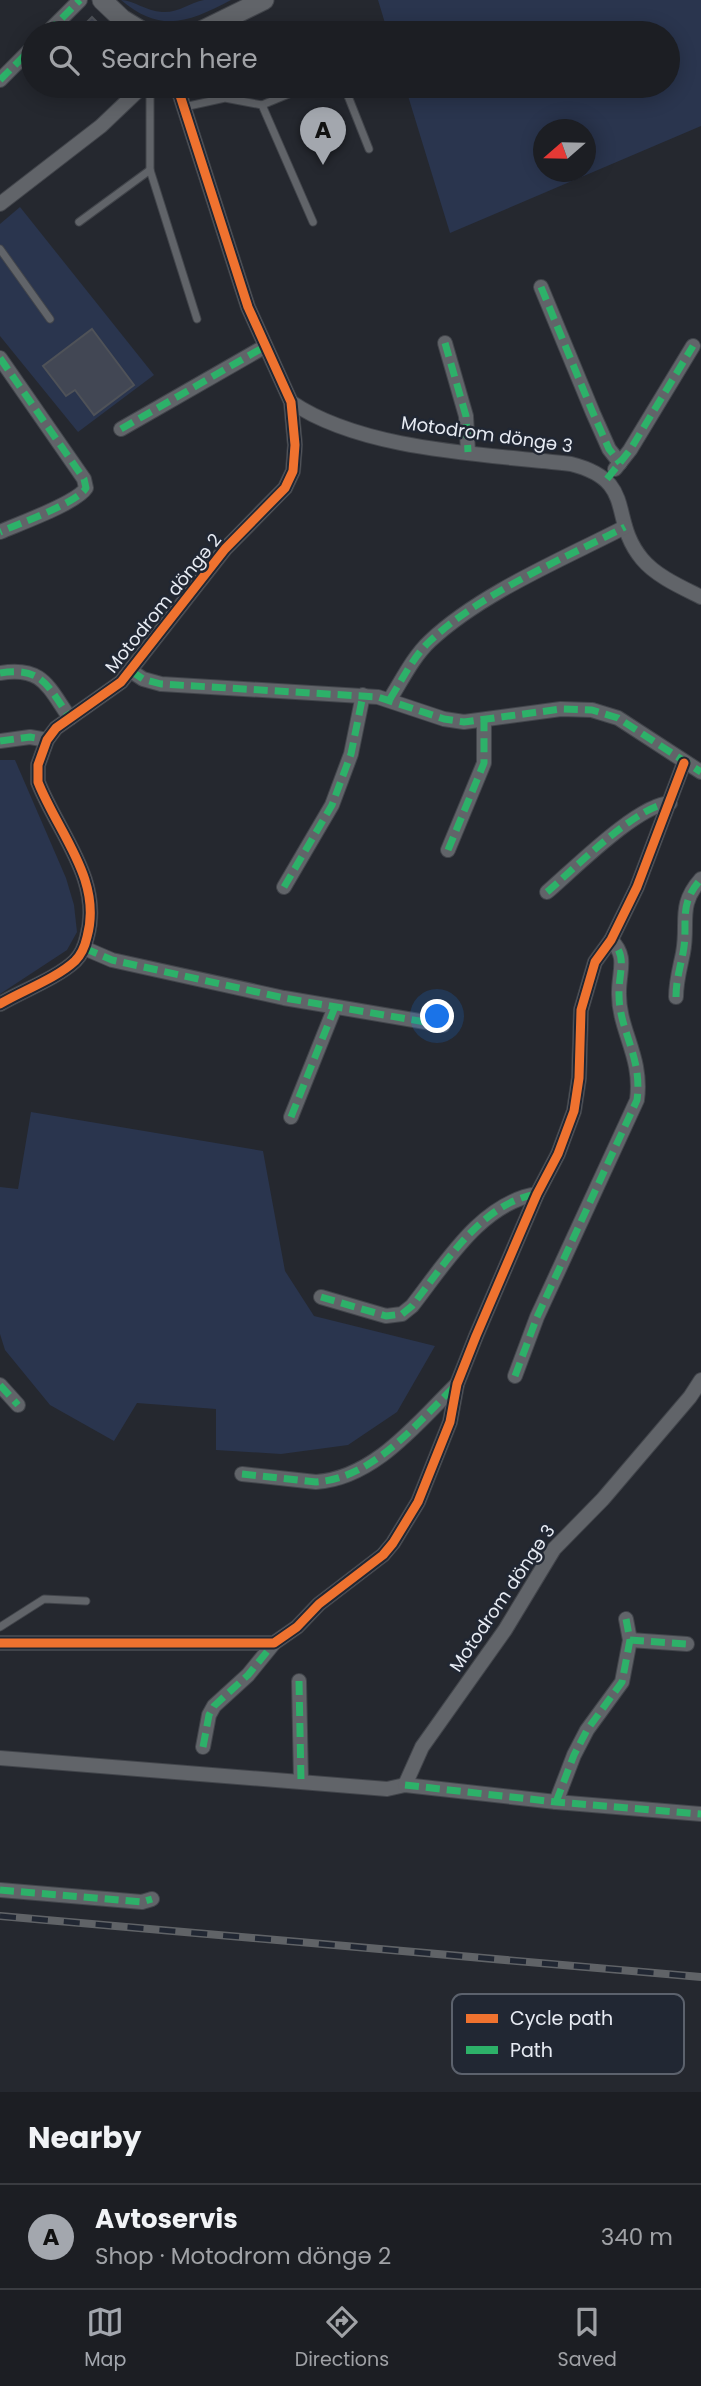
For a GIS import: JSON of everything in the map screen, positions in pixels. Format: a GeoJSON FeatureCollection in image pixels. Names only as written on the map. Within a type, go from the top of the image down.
{"type":"FeatureCollection","features":[{"type":"Feature","properties":{"kind":"main road"},"geometry":{"type":"LineString","coordinates":[[102,0],[125,21]]}},
{"type":"Feature","properties":{"kind":"main road"},"geometry":{"type":"LineString","coordinates":[[221,21],[264,0]]}},
{"type":"Feature","properties":{"kind":"street"},"geometry":{"type":"LineString","coordinates":[[59,21],[80,0]]}},
{"type":"Feature","properties":{"kind":"street"},"geometry":{"type":"LineString","coordinates":[[0,80],[21,59]]}},
{"type":"Feature","properties":{"kind":"street"},"geometry":{"type":"LineString","coordinates":[[0,204],[101,126],[130,98]]}},
{"type":"Feature","properties":{"kind":"street","name":"Motodrom döngə 2"},"geometry":{"type":"LineString","coordinates":[[47,740],[56,728],[108,694],[131,671],[217,559],[289,482],[295,459],[291,402],[264,348],[230,255],[181,98]]}},
{"type":"Feature","properties":{"kind":"street"},"geometry":{"type":"LineString","coordinates":[[541,287],[609,449],[620,463]]}},
{"type":"Feature","properties":{"kind":"street"},"geometry":{"type":"LineString","coordinates":[[444,343],[466,416],[468,452]]}},
{"type":"Feature","properties":{"kind":"street"},"geometry":{"type":"LineString","coordinates":[[692,346],[630,450],[607,479],[617,496],[625,527],[643,560],[668,579],[701,597]]}},
{"type":"Feature","properties":{"kind":"street"},"geometry":{"type":"LineString","coordinates":[[121,429],[264,348]]}},
{"type":"Feature","properties":{"kind":"street"},"geometry":{"type":"LineString","coordinates":[[0,358],[84,479],[86,488],[82,494],[70,501],[0,533]]}},
{"type":"Feature","properties":{"kind":"street","name":"Motodrom döngə 3"},"geometry":{"type":"LineString","coordinates":[[291,402],[319,419],[405,444],[572,464],[589,468],[607,479]]}},
{"type":"Feature","properties":{"kind":"street"},"geometry":{"type":"LineString","coordinates":[[390,699],[428,642],[469,611],[625,527]]}},
{"type":"Feature","properties":{"kind":"street"},"geometry":{"type":"LineString","coordinates":[[0,673],[14,671],[34,674],[44,682],[70,718]]}},
{"type":"Feature","properties":{"kind":"street"},"geometry":{"type":"LineString","coordinates":[[131,671],[143,679],[161,684],[363,695],[390,699],[444,719],[464,722],[561,709],[605,713],[631,726],[701,772]]}},
{"type":"Feature","properties":{"kind":"street"},"geometry":{"type":"LineString","coordinates":[[284,887],[332,805],[351,754],[363,695]]}},
{"type":"Feature","properties":{"kind":"street"},"geometry":{"type":"LineString","coordinates":[[447,850],[484,763],[484,720]]}},
{"type":"Feature","properties":{"kind":"street"},"geometry":{"type":"LineString","coordinates":[[0,741],[30,737],[47,740],[38,765],[38,782],[87,881],[92,905],[85,948],[76,960],[0,1004]]}},
{"type":"Feature","properties":{"kind":"street"},"geometry":{"type":"LineString","coordinates":[[203,1746],[209,1715],[214,1706],[248,1675],[274,1643],[383,1555],[418,1502],[450,1422],[457,1384],[537,1194],[558,1154],[574,1111],[579,1078],[581,1010],[595,962],[611,940],[637,887],[684,763]]}},
{"type":"Feature","properties":{"kind":"street"},"geometry":{"type":"LineString","coordinates":[[547,892],[637,815],[659,803],[670,803]]}},
{"type":"Feature","properties":{"kind":"street"},"geometry":{"type":"LineString","coordinates":[[676,997],[685,940],[684,910],[688,896],[701,879]]}},
{"type":"Feature","properties":{"kind":"street"},"geometry":{"type":"LineString","coordinates":[[515,1376],[537,1317],[637,1100],[639,1084],[636,1060],[620,1007],[622,957],[619,948],[611,940]]}},
{"type":"Feature","properties":{"kind":"street"},"geometry":{"type":"LineString","coordinates":[[85,948],[113,960],[335,1007],[443,1025]]}},
{"type":"Feature","properties":{"kind":"street"},"geometry":{"type":"LineString","coordinates":[[291,1118],[335,1007]]}},
{"type":"Feature","properties":{"kind":"street"},"geometry":{"type":"LineString","coordinates":[[321,1297],[386,1316],[401,1314],[412,1306],[474,1229],[507,1203],[523,1196],[537,1194]]}},
{"type":"Feature","properties":{"kind":"street","name":"Motodrom döngə 3"},"geometry":{"type":"LineString","coordinates":[[405,1785],[422,1747],[505,1630],[554,1549],[603,1499],[701,1380]]}},
{"type":"Feature","properties":{"kind":"street"},"geometry":{"type":"LineString","coordinates":[[242,1474],[316,1482],[328,1481],[364,1468],[390,1449],[457,1384]]}},
{"type":"Feature","properties":{"kind":"street"},"geometry":{"type":"LineString","coordinates":[[0,1385],[18,1405]]}},
{"type":"Feature","properties":{"kind":"street"},"geometry":{"type":"LineString","coordinates":[[556,1802],[587,1730],[622,1682],[630,1640],[626,1619]]}},
{"type":"Feature","properties":{"kind":"street"},"geometry":{"type":"LineString","coordinates":[[630,1640],[687,1644]]}},
{"type":"Feature","properties":{"kind":"street"},"geometry":{"type":"LineString","coordinates":[[0,1643],[274,1643]]}},
{"type":"Feature","properties":{"kind":"street"},"geometry":{"type":"LineString","coordinates":[[299,1681],[301,1781]]}},
{"type":"Feature","properties":{"kind":"street"},"geometry":{"type":"LineString","coordinates":[[0,1758],[387,1789],[405,1785],[556,1802],[701,1814]]}},
{"type":"Feature","properties":{"kind":"street"},"geometry":{"type":"LineString","coordinates":[[0,1890],[142,1902],[152,1899]]}},
{"type":"Feature","properties":{"kind":"lane"},"geometry":{"type":"LineString","coordinates":[[150,98],[150,170],[197,318]]}},
{"type":"Feature","properties":{"kind":"lane"},"geometry":{"type":"LineString","coordinates":[[184,107],[225,98],[262,105],[279,98]]}},
{"type":"Feature","properties":{"kind":"lane"},"geometry":{"type":"LineString","coordinates":[[349,98],[369,149]]}},
{"type":"Feature","properties":{"kind":"lane"},"geometry":{"type":"LineString","coordinates":[[262,105],[313,222]]}},
{"type":"Feature","properties":{"kind":"lane"},"geometry":{"type":"LineString","coordinates":[[79,222],[150,170]]}},
{"type":"Feature","properties":{"kind":"lane"},"geometry":{"type":"LineString","coordinates":[[0,249],[50,318]]}},
{"type":"Feature","properties":{"kind":"lane"},"geometry":{"type":"LineString","coordinates":[[0,1627],[44,1599],[86,1601]]}},
{"type":"Feature","properties":{"kind":"shaded area"},"geometry":{"type":"Polygon","coordinates":[[[121,0],[162,12],[174,11],[204,0],[231,0],[188,19],[162,21],[135,11],[121,0]]]}},
{"type":"Feature","properties":{"kind":"shaded area"},"geometry":{"type":"Polygon","coordinates":[[[378,0],[701,0],[701,126],[596,171],[596,119],[533,119],[533,182],[570,182],[450,233],[409,98],[680,98],[680,21],[384,21],[378,0]]]}},
{"type":"Feature","properties":{"kind":"shaded area"},"geometry":{"type":"Polygon","coordinates":[[[20,207],[154,375],[78,432],[0,336],[0,224],[20,207]]]}},
{"type":"Feature","properties":{"kind":"shaded area"},"geometry":{"type":"Polygon","coordinates":[[[0,760],[15,760],[66,878],[74,905],[77,932],[67,950],[0,994],[0,760]]]}},
{"type":"Feature","properties":{"kind":"shaded area"},"geometry":{"type":"Polygon","coordinates":[[[31,1112],[263,1151],[285,1271],[314,1316],[435,1346],[397,1412],[348,1445],[281,1454],[216,1450],[216,1409],[137,1403],[114,1441],[50,1405],[5,1350],[0,1334],[0,1187],[18,1189],[31,1112]]]}},
{"type":"Feature","properties":{"kind":"building"},"geometry":{"type":"Polygon","coordinates":[[[92,329],[134,385],[94,415],[75,390],[66,396],[43,366],[92,329]]]}},
{"type":"Feature","properties":{"kind":"railway"},"geometry":{"type":"LineString","coordinates":[[0,1916],[701,1977]]}},
{"type":"Feature","properties":{"kind":"marked path"},"geometry":{"type":"LineString","coordinates":[[59,21],[80,0]]}},
{"type":"Feature","properties":{"kind":"marked path"},"geometry":{"type":"LineString","coordinates":[[0,80],[21,59]]}},
{"type":"Feature","properties":{"kind":"marked path"},"geometry":{"type":"LineString","coordinates":[[541,287],[609,449],[620,463]]}},
{"type":"Feature","properties":{"kind":"marked path"},"geometry":{"type":"LineString","coordinates":[[445,343],[466,416],[468,452]]}},
{"type":"Feature","properties":{"kind":"marked path"},"geometry":{"type":"LineString","coordinates":[[607,479],[630,450],[693,346]]}},
{"type":"Feature","properties":{"kind":"marked path"},"geometry":{"type":"LineString","coordinates":[[121,429],[264,347]]}},
{"type":"Feature","properties":{"kind":"marked path"},"geometry":{"type":"LineString","coordinates":[[0,358],[84,479],[86,488],[60,506],[0,532]]}},
{"type":"Feature","properties":{"kind":"marked path"},"geometry":{"type":"LineString","coordinates":[[390,699],[418,654],[473,607],[523,578],[625,527]]}},
{"type":"Feature","properties":{"kind":"marked path"},"geometry":{"type":"LineString","coordinates":[[131,671],[143,679],[161,684],[378,697],[444,719],[464,722],[561,709],[592,710],[618,718],[701,772]]}},
{"type":"Feature","properties":{"kind":"marked path"},"geometry":{"type":"LineString","coordinates":[[0,673],[26,673],[43,681],[70,718]]}},
{"type":"Feature","properties":{"kind":"marked path"},"geometry":{"type":"LineString","coordinates":[[284,887],[332,805],[351,754],[363,695]]}},
{"type":"Feature","properties":{"kind":"marked path"},"geometry":{"type":"LineString","coordinates":[[448,850],[484,763],[484,720]]}},
{"type":"Feature","properties":{"kind":"marked path"},"geometry":{"type":"LineString","coordinates":[[0,741],[30,737],[47,740]]}},
{"type":"Feature","properties":{"kind":"marked path"},"geometry":{"type":"LineString","coordinates":[[547,892],[624,826],[656,806],[670,803]]}},
{"type":"Feature","properties":{"kind":"marked path"},"geometry":{"type":"LineString","coordinates":[[676,997],[685,942],[686,906],[701,879]]}},
{"type":"Feature","properties":{"kind":"marked path"},"geometry":{"type":"LineString","coordinates":[[515,1376],[537,1317],[637,1100],[637,1070],[620,1006],[621,958],[611,940]]}},
{"type":"Feature","properties":{"kind":"marked path"},"geometry":{"type":"LineString","coordinates":[[84,948],[112,960],[284,998],[443,1025]]}},
{"type":"Feature","properties":{"kind":"marked path"},"geometry":{"type":"LineString","coordinates":[[291,1117],[335,1007]]}},
{"type":"Feature","properties":{"kind":"marked path"},"geometry":{"type":"LineString","coordinates":[[321,1297],[386,1316],[402,1314],[412,1306],[451,1254],[482,1222],[498,1209],[537,1194]]}},
{"type":"Feature","properties":{"kind":"marked path"},"geometry":{"type":"LineString","coordinates":[[0,1385],[18,1405]]}},
{"type":"Feature","properties":{"kind":"marked path"},"geometry":{"type":"LineString","coordinates":[[242,1474],[316,1482],[357,1471],[393,1447],[455,1386]]}},
{"type":"Feature","properties":{"kind":"marked path"},"geometry":{"type":"LineString","coordinates":[[556,1802],[587,1730],[622,1682],[630,1640],[626,1619]]}},
{"type":"Feature","properties":{"kind":"marked path"},"geometry":{"type":"LineString","coordinates":[[630,1640],[687,1644]]}},
{"type":"Feature","properties":{"kind":"marked path"},"geometry":{"type":"LineString","coordinates":[[203,1747],[209,1715],[214,1706],[248,1675],[274,1643]]}},
{"type":"Feature","properties":{"kind":"marked path"},"geometry":{"type":"LineString","coordinates":[[299,1681],[301,1781]]}},
{"type":"Feature","properties":{"kind":"marked path"},"geometry":{"type":"LineString","coordinates":[[405,1785],[556,1802],[701,1814]]}},
{"type":"Feature","properties":{"kind":"marked path"},"geometry":{"type":"LineString","coordinates":[[0,1890],[142,1902],[152,1899]]}},
{"type":"Feature","properties":{"kind":"cycle path"},"geometry":{"type":"LineString","coordinates":[[0,1004],[68,967],[80,956],[87,937],[90,916],[84,876],[38,782],[38,765],[47,740],[56,728],[121,682],[225,549],[285,488],[293,471],[295,445],[291,402],[248,307],[181,98]]}},
{"type":"Feature","properties":{"kind":"cycle path"},"geometry":{"type":"LineString","coordinates":[[0,1643],[274,1643],[383,1555],[393,1543],[418,1502],[450,1422],[457,1384],[476,1336],[537,1194],[558,1154],[574,1111],[579,1078],[581,1010],[595,962],[611,940],[637,887],[684,763]]}},
{"type":"Feature","properties":{"kind":"place","name":"Avtoservis"},"geometry":{"type":"Point","coordinates":[323,165]}}]}
